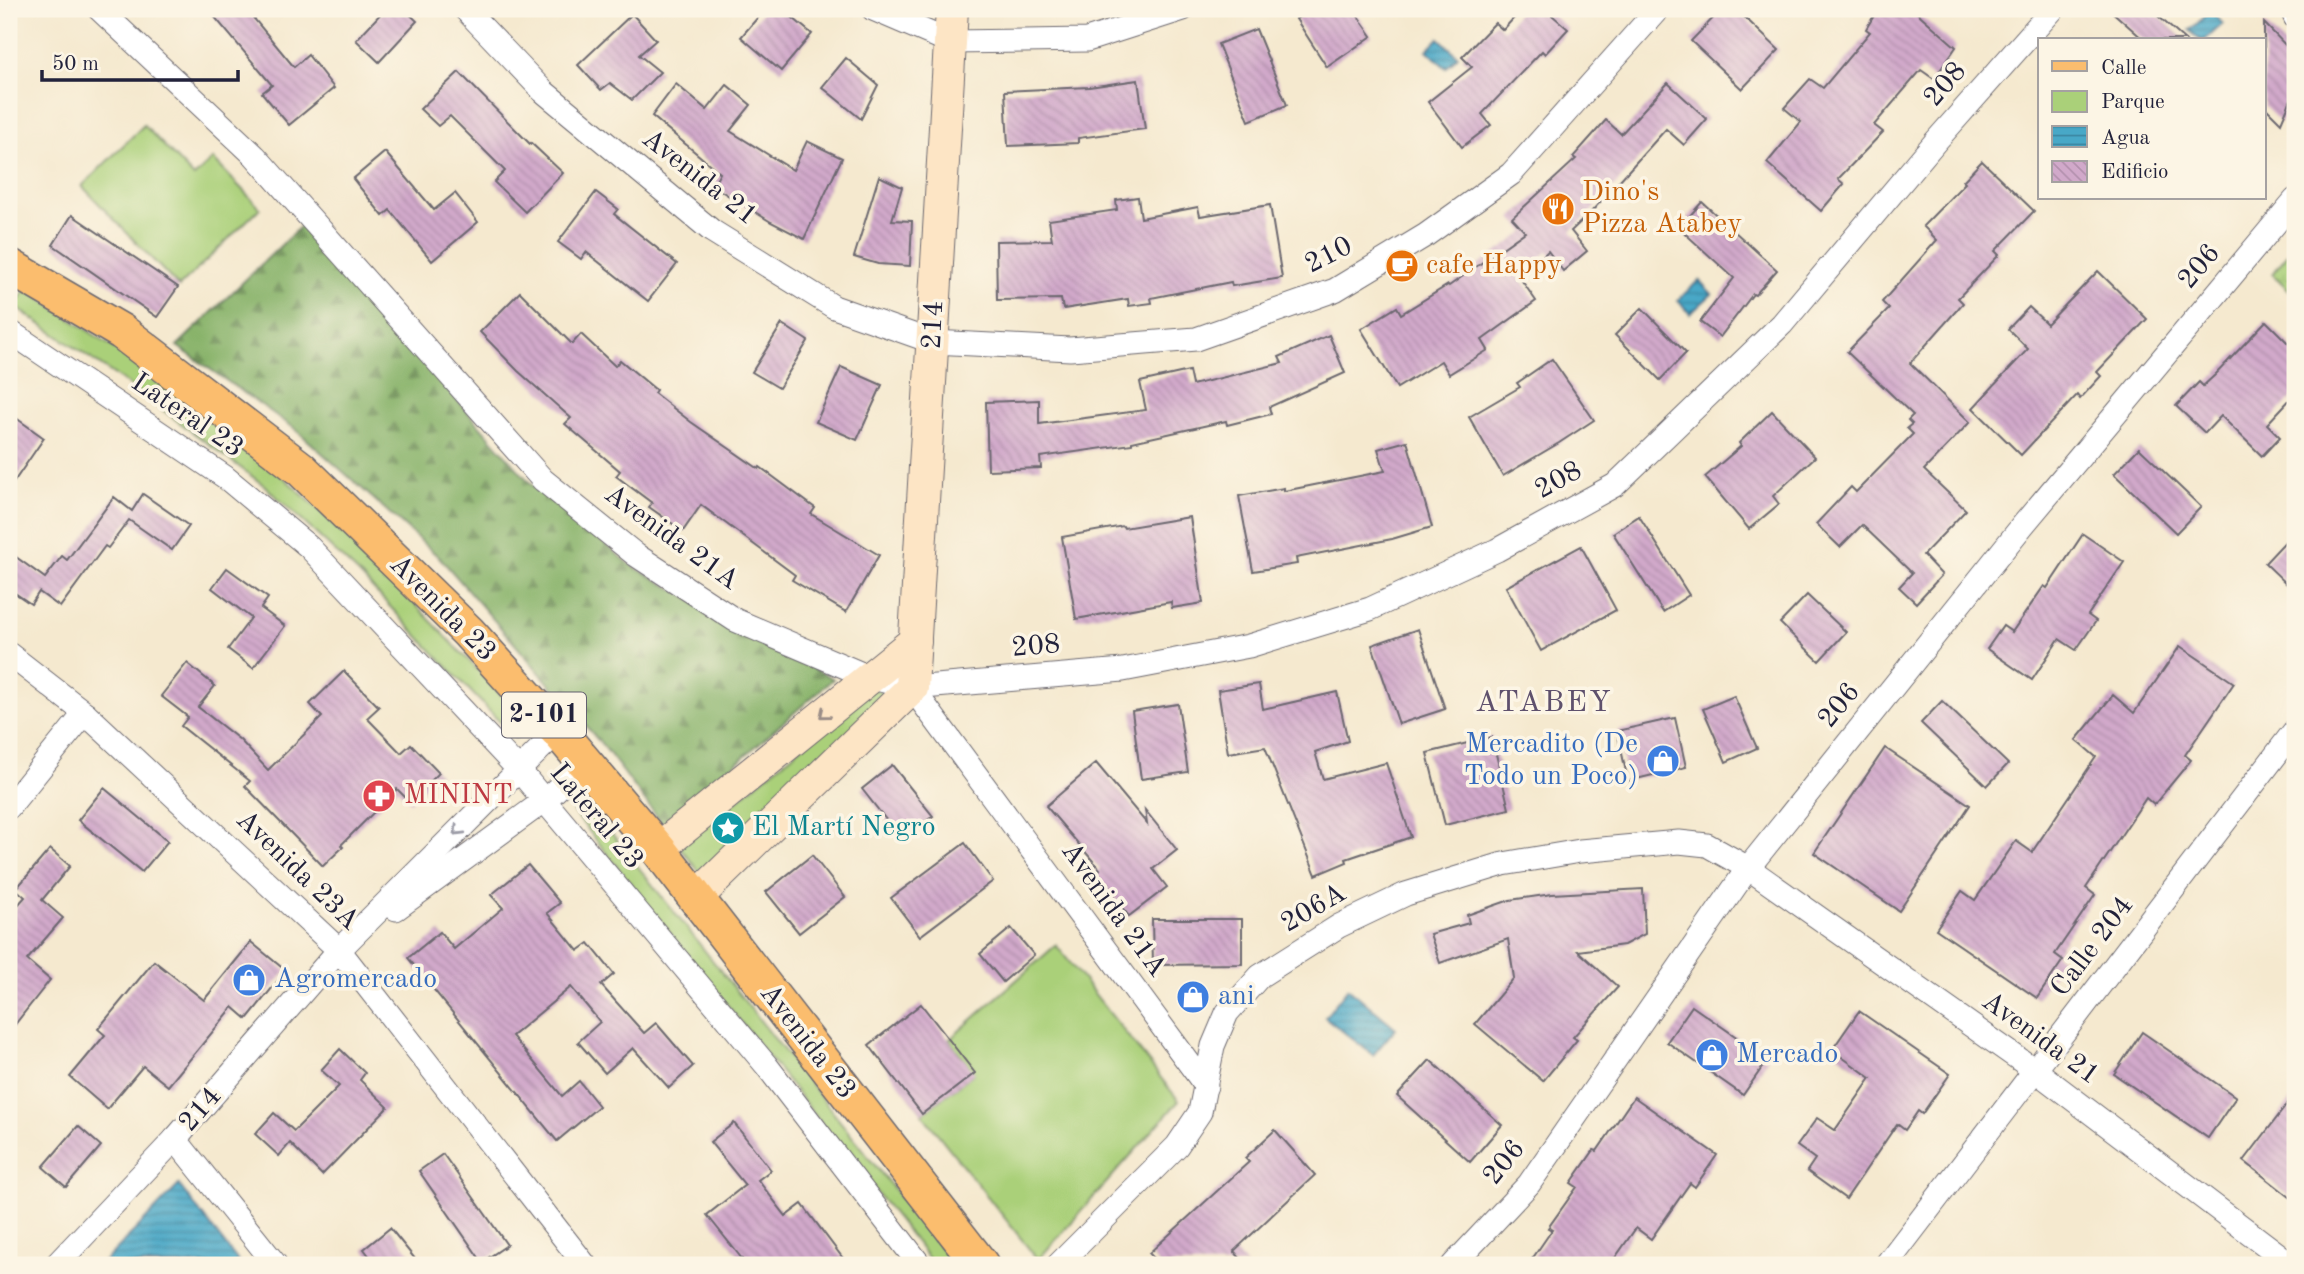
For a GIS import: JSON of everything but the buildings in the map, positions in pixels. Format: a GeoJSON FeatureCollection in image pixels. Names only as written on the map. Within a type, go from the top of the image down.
{"type":"FeatureCollection","features":[{"type":"Feature","properties":{"kind":"main road","name":"Avenida 23"},"geometry":{"type":"LineString","coordinates":[[9,266],[122,332],[301,469],[468,632],[558,731],[658,849],[981,1265]]}},
{"type":"Feature","properties":{"kind":"street","name":"Avenida 21A"},"geometry":{"type":"LineString","coordinates":[[99,9],[255,156],[543,480],[636,555],[735,620],[869,677],[912,688],[1206,1086]]}},
{"type":"Feature","properties":{"kind":"street","name":"Avenida 21"},"geometry":{"type":"LineString","coordinates":[[465,9],[543,91],[712,231],[834,307],[933,342]]}},
{"type":"Feature","properties":{"kind":"street"},"geometry":{"type":"LineString","coordinates":[[873,9],[950,42],[1087,40],[1183,9]]}},
{"type":"Feature","properties":{"kind":"street","name":"214"},"geometry":{"type":"LineString","coordinates":[[912,688],[953,9]]}},
{"type":"Feature","properties":{"kind":"street","name":"210"},"geometry":{"type":"LineString","coordinates":[[933,342],[1070,349],[1196,339],[1335,290],[1426,234],[1511,174],[1658,9]]}},
{"type":"Feature","properties":{"kind":"street","name":"208"},"geometry":{"type":"LineString","coordinates":[[912,688],[1124,670],[1249,646],[1370,609],[1497,550],[1615,485],[1782,324],[1936,141],[2053,9]]}},
{"type":"Feature","properties":{"kind":"street"},"geometry":{"type":"LineString","coordinates":[[2292,9],[2295,17]]}},
{"type":"Feature","properties":{"kind":"street","name":"206"},"geometry":{"type":"LineString","coordinates":[[1453,1265],[1529,1184],[1748,868],[2024,525],[2295,200]]}},
{"type":"Feature","properties":{"kind":"street","name":"Lateral 23"},"geometry":{"type":"LineString","coordinates":[[9,331],[225,477],[309,547],[518,769],[766,1065],[920,1265]]}},
{"type":"Feature","properties":{"kind":"street"},"geometry":{"type":"LineString","coordinates":[[658,849],[915,640]]}},
{"type":"Feature","properties":{"kind":"street","name":"Avenida 23A"},"geometry":{"type":"LineString","coordinates":[[9,654],[85,713],[340,950],[585,1265]]}},
{"type":"Feature","properties":{"kind":"street"},"geometry":{"type":"LineString","coordinates":[[695,899],[912,688]]}},
{"type":"Feature","properties":{"kind":"street"},"geometry":{"type":"LineString","coordinates":[[9,807],[85,713]]}},
{"type":"Feature","properties":{"kind":"street","name":"Calle 204"},"geometry":{"type":"LineString","coordinates":[[1886,1265],[2295,730]]}},
{"type":"Feature","properties":{"kind":"street","name":"214"},"geometry":{"type":"LineString","coordinates":[[56,1265],[176,1139],[340,950],[558,731]]}},
{"type":"Feature","properties":{"kind":"street","name":"214"},"geometry":{"type":"LineString","coordinates":[[340,950],[544,801],[584,763]]}},
{"type":"Feature","properties":{"kind":"street","name":"206A"},"geometry":{"type":"LineString","coordinates":[[1058,1265],[1177,1146],[1200,1112],[1213,1046],[1227,1013],[1260,976],[1339,926],[1406,894],[1503,864],[1580,851],[1679,842],[1707,845],[1748,868]]}},
{"type":"Feature","properties":{"kind":"street","name":"Avenida 21"},"geometry":{"type":"LineString","coordinates":[[1748,868],[2035,1071],[2292,1265]]}},
{"type":"Feature","properties":{"kind":"street"},"geometry":{"type":"LineString","coordinates":[[176,1139],[276,1265]]}},
{"type":"Feature","properties":{"kind":"green space"},"geometry":{"type":"Polygon","coordinates":[[[144,125],[194,177],[213,159],[260,208],[179,287],[82,186],[144,125]]]}},
{"type":"Feature","properties":{"kind":"green space"},"geometry":{"type":"Polygon","coordinates":[[[303,224],[531,484],[632,566],[833,679],[664,826],[605,748],[441,559],[294,428],[177,346],[303,224]]]}},
{"type":"Feature","properties":{"kind":"green space"},"geometry":{"type":"Polygon","coordinates":[[[2295,245],[2295,295],[2272,274],[2295,245]]]}},
{"type":"Feature","properties":{"kind":"green space"},"geometry":{"type":"Polygon","coordinates":[[[26,289],[139,365],[278,472],[374,561],[531,726],[515,738],[358,573],[265,486],[125,382],[14,306],[26,289]]]}},
{"type":"Feature","properties":{"kind":"green space"},"geometry":{"type":"Polygon","coordinates":[[[873,688],[893,696],[703,877],[680,847],[873,688]]]}},
{"type":"Feature","properties":{"kind":"green space"},"geometry":{"type":"Polygon","coordinates":[[[586,801],[954,1265],[934,1265],[573,811],[586,801]]]}},
{"type":"Feature","properties":{"kind":"green space"},"geometry":{"type":"Polygon","coordinates":[[[1056,945],[1179,1101],[1038,1260],[922,1114],[974,1073],[949,1040],[1056,945]]]}},
{"type":"Feature","properties":{"kind":"water"},"geometry":{"type":"Polygon","coordinates":[[[2211,11],[2223,24],[2207,38],[2197,38],[2190,30],[2211,11]]]}},
{"type":"Feature","properties":{"kind":"water"},"geometry":{"type":"Polygon","coordinates":[[[1439,38],[1458,56],[1446,68],[1427,50],[1439,38]]]}},
{"type":"Feature","properties":{"kind":"water"},"geometry":{"type":"Polygon","coordinates":[[[1699,280],[1712,294],[1690,314],[1678,300],[1699,280]]]}},
{"type":"Feature","properties":{"kind":"water"},"geometry":{"type":"Polygon","coordinates":[[[1348,988],[1396,1028],[1373,1055],[1325,1017],[1348,988]]]}},
{"type":"Feature","properties":{"kind":"water"},"geometry":{"type":"Polygon","coordinates":[[[179,1185],[241,1265],[101,1265],[179,1185]]]}},
{"type":"Feature","properties":{"kind":"place","name":"Dino's Pizza Atabey"},"geometry":{"type":"Point","coordinates":[1558,209]}},
{"type":"Feature","properties":{"kind":"place","name":"cafe Happy"},"geometry":{"type":"Point","coordinates":[1402,266]}},
{"type":"Feature","properties":{"kind":"place","name":"Mercadito (De Todo un Poco)"},"geometry":{"type":"Point","coordinates":[1663,761]}},
{"type":"Feature","properties":{"kind":"place","name":"MININT"},"geometry":{"type":"Point","coordinates":[379,796]}},
{"type":"Feature","properties":{"kind":"place","name":"El Martí Negro"},"geometry":{"type":"Point","coordinates":[728,828]}},
{"type":"Feature","properties":{"kind":"place","name":"Agromercado"},"geometry":{"type":"Point","coordinates":[249,980]}},
{"type":"Feature","properties":{"kind":"place","name":"ani"},"geometry":{"type":"Point","coordinates":[1193,997]}},
{"type":"Feature","properties":{"kind":"place","name":"Mercado"},"geometry":{"type":"Point","coordinates":[1712,1055]}},
{"type":"Feature","properties":{"kind":"district","name":"ATABEY"},"geometry":{"type":"Point","coordinates":[1544,703]}}]}
